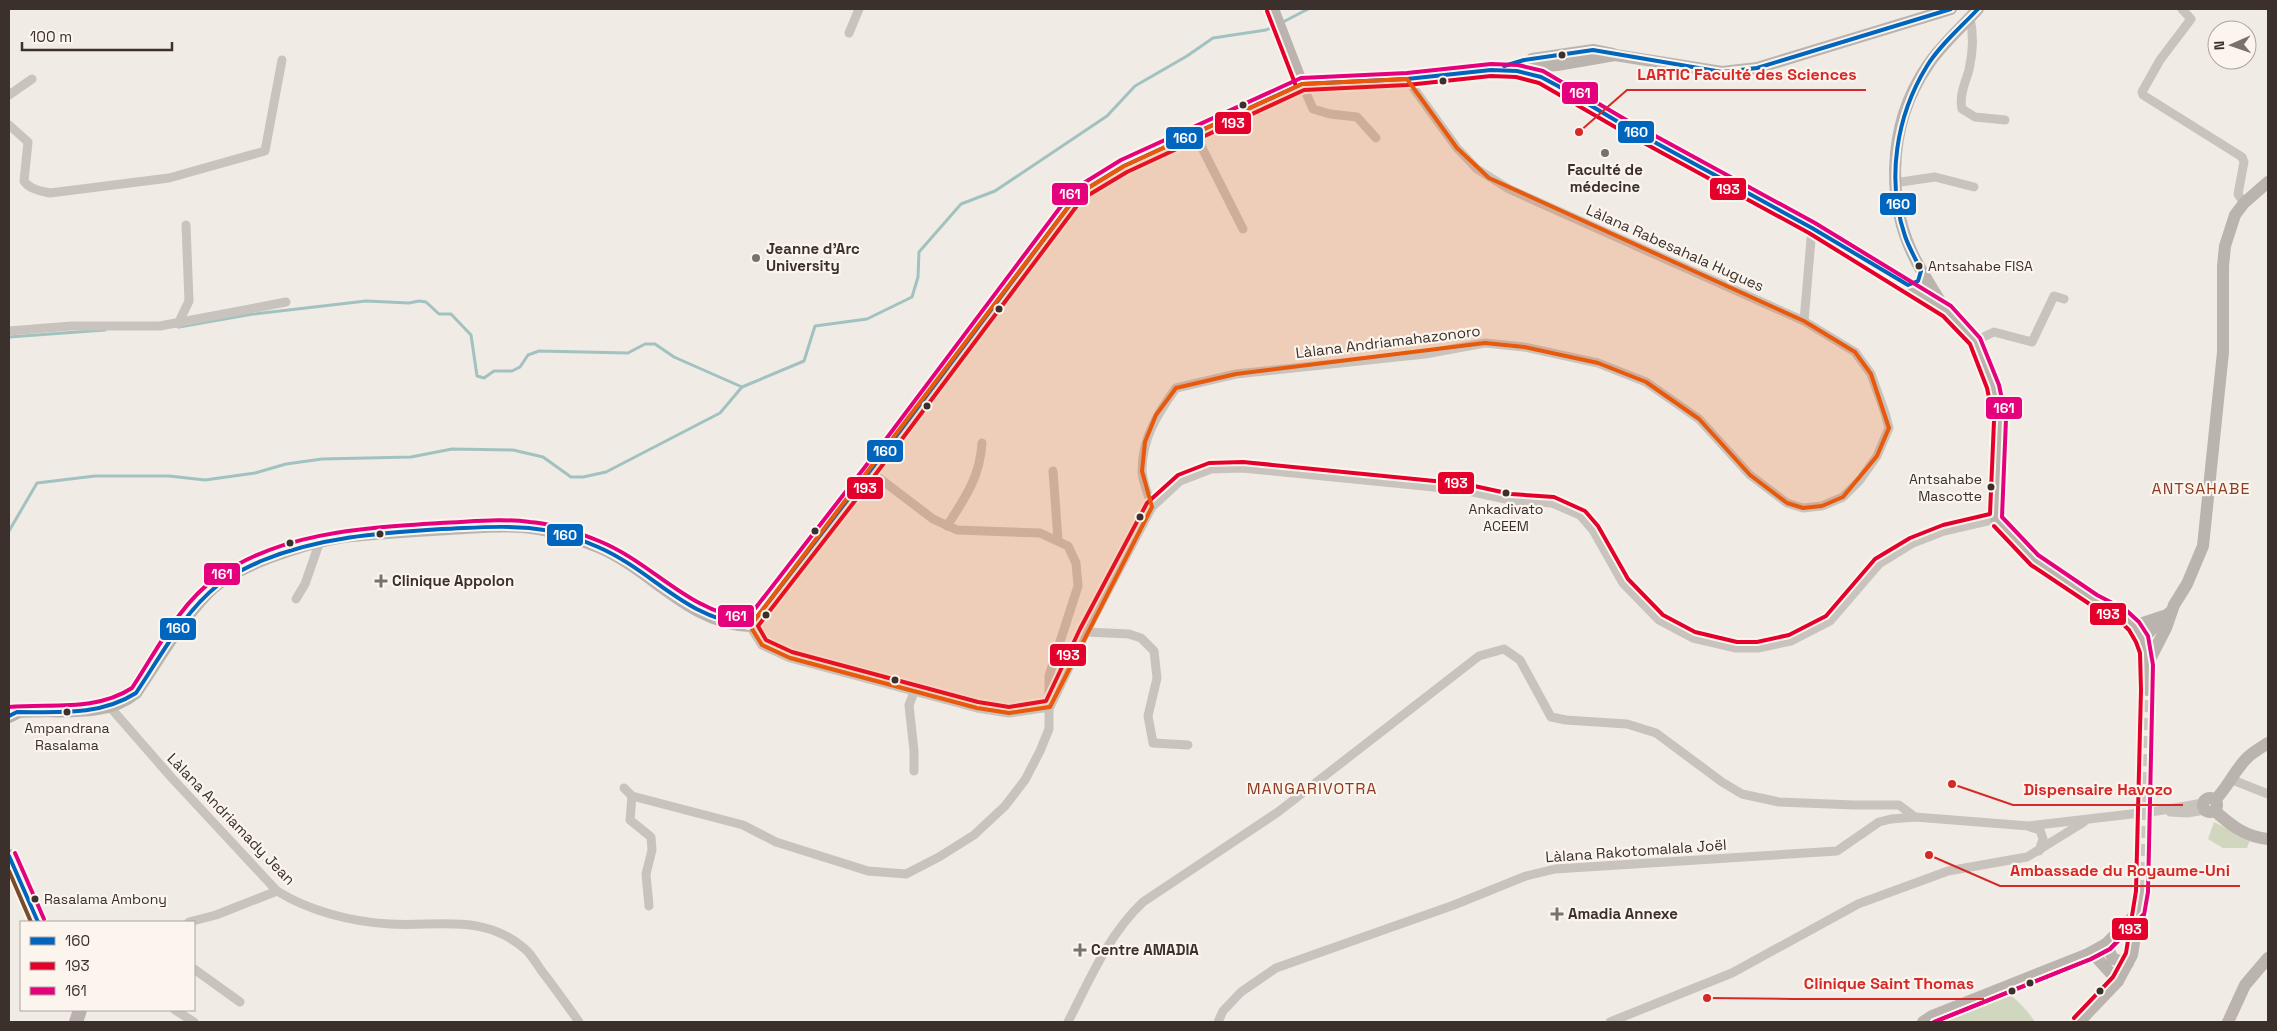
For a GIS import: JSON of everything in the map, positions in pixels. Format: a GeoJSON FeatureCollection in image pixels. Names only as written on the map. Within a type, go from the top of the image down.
{"type":"FeatureCollection","features":[{"type":"Feature","properties":{"kind":"main road"},"geometry":{"type":"LineString","coordinates":[[11,713],[110,707],[126,701],[136,693],[208,592],[243,570],[320,540],[380,533],[522,527],[580,540],[600,548],[620,558],[696,611],[715,620],[732,625],[750,626],[870,471],[1078,194],[1124,166],[1194,132],[1302,84],[1407,79],[1491,70],[1559,59],[1593,50],[1722,72],[1757,68],[1951,9]]}},
{"type":"Feature","properties":{"kind":"main road"},"geometry":{"type":"LineString","coordinates":[[1972,12],[1928,65],[1912,92],[1902,121],[1896,149],[1894,184],[1903,230],[1921,271],[1948,311],[1975,341],[1993,386],[2000,420],[1996,519],[2034,560],[2094,600],[2122,614],[2134,626],[2142,639],[2147,665],[2147,690]]}},
{"type":"Feature","properties":{"kind":"main road"},"geometry":{"type":"LineString","coordinates":[[1274,13],[1302,84]]}},
{"type":"Feature","properties":{"kind":"main road"},"geometry":{"type":"LineString","coordinates":[[1558,86],[1559,59]]}},
{"type":"Feature","properties":{"kind":"main road"},"geometry":{"type":"LineString","coordinates":[[1491,70],[1529,73],[1558,86],[1625,126],[1812,228],[1948,311]]}},
{"type":"Feature","properties":{"kind":"main road"},"geometry":{"type":"LineString","coordinates":[[2147,665],[2166,628],[2172,609],[2187,584],[2203,546],[2223,352],[2223,266],[2225,246],[2235,215],[2244,202],[2268,182]]}},
{"type":"Feature","properties":{"kind":"main road"},"geometry":{"type":"LineString","coordinates":[[1908,286],[1918,280],[1921,271]]}},
{"type":"Feature","properties":{"kind":"main road"},"geometry":{"type":"LineString","coordinates":[[2134,626],[2172,609]]}},
{"type":"Feature","properties":{"kind":"main road"},"geometry":{"type":"LineString","coordinates":[[2142,639],[2172,609]]}},
{"type":"Feature","properties":{"kind":"main road"},"geometry":{"type":"LineString","coordinates":[[2268,743],[2248,757],[2223,791],[2209,806],[2227,823],[2242,832],[2268,839]]}},
{"type":"Feature","properties":{"kind":"main road"},"geometry":{"type":"LineString","coordinates":[[9,856],[38,921]]}},
{"type":"Feature","properties":{"kind":"main road"},"geometry":{"type":"LineString","coordinates":[[2079,1022],[2118,981],[2132,955],[2142,892]]}},
{"type":"Feature","properties":{"kind":"main road"},"geometry":{"type":"LineString","coordinates":[[1923,1022],[1932,1016],[2088,954],[2106,944],[2139,911]]}},
{"type":"Feature","properties":{"kind":"main road"},"geometry":{"type":"LineString","coordinates":[[2106,944],[2113,958],[2128,963]]}},
{"type":"Feature","properties":{"kind":"main road"},"geometry":{"type":"LineString","coordinates":[[2088,954],[2096,957],[2118,981]]}},
{"type":"Feature","properties":{"kind":"main road"},"geometry":{"type":"LineString","coordinates":[[2228,1022],[2245,985],[2268,958]]}},
{"type":"Feature","properties":{"kind":"street"},"geometry":{"type":"LineString","coordinates":[[850,34],[859,9]]}},
{"type":"Feature","properties":{"kind":"street"},"geometry":{"type":"LineString","coordinates":[[2182,9],[2191,19],[2160,60],[2142,92],[2143,95],[2242,157],[2244,162],[2238,194],[2244,202]]}},
{"type":"Feature","properties":{"kind":"street"},"geometry":{"type":"LineString","coordinates":[[1972,12],[1974,36],[1969,67],[1961,96],[1962,109],[1975,117],[2005,120]]}},
{"type":"Feature","properties":{"kind":"street"},"geometry":{"type":"LineString","coordinates":[[9,125],[28,142],[24,181],[36,190],[50,193],[169,178],[265,151],[282,60]]}},
{"type":"Feature","properties":{"kind":"street"},"geometry":{"type":"LineString","coordinates":[[9,95],[32,79]]}},
{"type":"Feature","properties":{"kind":"street","name":"Làlana Rabesahala Hugues"},"geometry":{"type":"LineString","coordinates":[[1407,79],[1465,159],[1489,178],[1534,201],[1804,321]]}},
{"type":"Feature","properties":{"kind":"street"},"geometry":{"type":"LineString","coordinates":[[1302,84],[1313,109],[1330,114],[1356,117],[1376,138]]}},
{"type":"Feature","properties":{"kind":"street"},"geometry":{"type":"LineString","coordinates":[[1194,132],[1242,229]]}},
{"type":"Feature","properties":{"kind":"street"},"geometry":{"type":"LineString","coordinates":[[1894,184],[1935,177],[1974,187]]}},
{"type":"Feature","properties":{"kind":"street"},"geometry":{"type":"LineString","coordinates":[[178,324],[189,301],[186,225]]}},
{"type":"Feature","properties":{"kind":"street"},"geometry":{"type":"LineString","coordinates":[[1804,321],[1812,228]]}},
{"type":"Feature","properties":{"kind":"street"},"geometry":{"type":"LineString","coordinates":[[1975,341],[1994,332],[2032,342],[2054,296],[2064,299]]}},
{"type":"Feature","properties":{"kind":"street"},"geometry":{"type":"LineString","coordinates":[[9,331],[71,326],[178,324],[185,320],[286,302]]}},
{"type":"Feature","properties":{"kind":"street","name":"Làlana Andriamahazonoro"},"geometry":{"type":"LineString","coordinates":[[1152,507],[1142,471],[1145,442],[1156,415],[1176,388],[1236,374],[1425,354],[1485,343],[1524,347],[1598,363],[1646,382],[1699,419],[1750,475],[1787,503],[1803,508],[1822,506],[1843,497],[1860,480],[1877,456],[1888,428],[1886,413],[1870,374],[1855,352],[1804,321]]}},
{"type":"Feature","properties":{"kind":"street"},"geometry":{"type":"LineString","coordinates":[[947,526],[973,484],[981,462],[982,443]]}},
{"type":"Feature","properties":{"kind":"street"},"geometry":{"type":"LineString","coordinates":[[1050,707],[1086,632],[1152,507],[1180,481],[1211,469],[1242,468],[1464,490],[1510,500],[1552,503],[1580,516],[1593,530],[1623,584],[1660,620],[1693,638],[1736,648],[1758,648],[1791,641],[1830,621],[1880,564],[1913,543],[1944,531],[1996,519]]}},
{"type":"Feature","properties":{"kind":"street"},"geometry":{"type":"LineString","coordinates":[[624,788],[632,796],[743,825],[776,842],[868,871],[906,874],[939,857],[974,834],[1004,806],[1024,780],[1040,751],[1049,729],[1049,676],[1078,586],[1076,563],[1068,546],[1040,533],[957,530],[947,526],[933,519],[870,471]]}},
{"type":"Feature","properties":{"kind":"street"},"geometry":{"type":"LineString","coordinates":[[1053,471],[1058,540]]}},
{"type":"Feature","properties":{"kind":"street"},"geometry":{"type":"LineString","coordinates":[[296,599],[305,584],[320,540]]}},
{"type":"Feature","properties":{"kind":"street"},"geometry":{"type":"LineString","coordinates":[[750,626],[762,645],[790,658],[977,708],[1009,713],[1050,707]]}},
{"type":"Feature","properties":{"kind":"street"},"geometry":{"type":"LineString","coordinates":[[1086,632],[1129,634],[1141,638],[1154,651],[1157,678],[1148,716],[1153,743],[1188,745]]}},
{"type":"Feature","properties":{"kind":"street"},"geometry":{"type":"LineString","coordinates":[[1068,1022],[1102,955],[1129,916],[1143,902],[1278,812],[1479,656],[1495,651],[1504,649],[1520,660],[1551,717],[1566,720],[1627,724],[1656,733],[1722,782],[1742,794],[1779,802],[1898,805],[1915,817]]}},
{"type":"Feature","properties":{"kind":"street"},"geometry":{"type":"LineString","coordinates":[[914,771],[914,751],[909,705],[915,690]]}},
{"type":"Feature","properties":{"kind":"street","name":"Làlana Andriamady Jean"},"geometry":{"type":"LineString","coordinates":[[110,707],[171,777],[277,891],[288,898],[364,922],[474,924],[500,933],[526,949],[579,1022]]}},
{"type":"Feature","properties":{"kind":"street"},"geometry":{"type":"LineString","coordinates":[[2230,779],[2268,794]]}},
{"type":"Feature","properties":{"kind":"street"},"geometry":{"type":"LineString","coordinates":[[632,796],[630,820],[651,837],[652,850],[646,874],[649,906]]}},
{"type":"Feature","properties":{"kind":"street","name":"Làlana Rakotomalala Joël"},"geometry":{"type":"LineString","coordinates":[[1218,1022],[1223,1011],[1241,992],[1276,968],[1454,906],[1505,883],[1539,872],[1555,869],[1837,851],[1879,822],[1915,817],[2029,826],[2209,806]]}},
{"type":"Feature","properties":{"kind":"street"},"geometry":{"type":"LineString","coordinates":[[1610,1022],[1732,973],[1858,904],[1948,871],[2027,858],[2086,820]]}},
{"type":"Feature","properties":{"kind":"street"},"geometry":{"type":"LineString","coordinates":[[2029,826],[2040,830],[2043,839],[2040,851]]}},
{"type":"Feature","properties":{"kind":"street"},"geometry":{"type":"LineString","coordinates":[[194,921],[216,915],[277,891]]}},
{"type":"Feature","properties":{"kind":"street"},"geometry":{"type":"LineString","coordinates":[[195,970],[240,1002]]}},
{"type":"Feature","properties":{"kind":"street"},"geometry":{"type":"LineString","coordinates":[[177,1011],[194,1022]]}},
{"type":"Feature","properties":{"kind":"highlighted area"},"geometry":{"type":"Polygon","coordinates":[[[1407,79],[1457,148],[1489,178],[1804,321],[1855,352],[1871,374],[1889,428],[1877,456],[1843,497],[1822,506],[1803,508],[1787,503],[1750,475],[1699,419],[1646,382],[1598,363],[1524,347],[1485,343],[1236,374],[1176,388],[1156,415],[1145,442],[1142,471],[1152,507],[1050,707],[1009,713],[977,708],[790,658],[762,645],[750,626],[1078,194],[1124,166],[1302,84],[1407,79]]]}},
{"type":"Feature","properties":{"kind":"green space"},"geometry":{"type":"Polygon","coordinates":[[[2214,822],[2250,840],[2247,848],[2223,848],[2208,839],[2214,822]]]}},
{"type":"Feature","properties":{"kind":"green space"},"geometry":{"type":"Polygon","coordinates":[[[2001,988],[2028,1012],[2035,1022],[1923,1022],[2001,988]]]}},
{"type":"Feature","properties":{"kind":"waterway"},"geometry":{"type":"LineString","coordinates":[[1283,22],[1308,9]]}},
{"type":"Feature","properties":{"kind":"waterway"},"geometry":{"type":"LineString","coordinates":[[9,531],[37,483],[95,476],[169,476],[205,480],[255,473],[286,464],[322,459],[411,457],[452,449],[513,450],[543,457],[571,477],[583,477],[606,472],[720,413],[742,387],[804,361],[815,326],[867,319],[912,297],[918,277],[919,252],[961,204],[995,191],[1107,116],[1135,86],[1187,56],[1213,38],[1266,30],[1275,26]]}},
{"type":"Feature","properties":{"kind":"waterway"},"geometry":{"type":"LineString","coordinates":[[179,327],[253,314],[366,301],[409,303],[419,301],[426,302],[439,314],[451,314],[471,335],[477,376],[484,378],[494,371],[512,371],[520,367],[528,355],[539,351],[628,353],[645,344],[655,344],[674,357],[742,387]]}},
{"type":"Feature","properties":{"kind":"waterway"},"geometry":{"type":"LineString","coordinates":[[9,337],[105,330]]}},
{"type":"Feature","properties":{"kind":"tunnel"},"geometry":{"type":"LineString","coordinates":[[2142,892],[2147,690]]}},
{"type":"Feature","properties":{"kind":"transit line","name":"160"},"geometry":{"type":"LineString","coordinates":[[1504,66],[1524,60],[1593,50],[1722,72],[1757,68],[1951,9]]}},
{"type":"Feature","properties":{"kind":"transit line","name":"160"},"geometry":{"type":"LineString","coordinates":[[750,626],[870,471],[1078,194],[1124,166],[1302,84],[1407,79],[1491,70],[1517,71],[1541,77],[1558,86],[1625,126],[1812,228],[1908,285],[1918,281],[1921,271],[1908,245],[1899,215],[1895,171],[1901,127],[1916,85],[1932,58],[1944,43],[1978,9]]}},
{"type":"Feature","properties":{"kind":"transit line","name":"193"},"geometry":{"type":"LineString","coordinates":[[1267,11],[1296,86]]}},
{"type":"Feature","properties":{"kind":"transit line","name":"161"},"geometry":{"type":"LineString","coordinates":[[9,707],[88,704],[118,696],[132,688],[179,615],[216,578],[241,563],[267,551],[323,535],[353,530],[508,520],[557,527],[599,541],[618,550],[706,607],[747,619],[865,467],[1074,189],[1121,160],[1301,78],[1407,73],[1491,64],[1518,65],[1543,71],[1628,121],[1815,223],[1951,306],[1980,338],[1999,385],[2006,419],[2002,517],[2038,555],[2097,595],[2126,610],[2139,622],[2148,636],[2153,665],[2148,892],[2144,915],[2110,949],[2091,959],[1934,1022]]}},
{"type":"Feature","properties":{"kind":"transit line","name":"193"},"geometry":{"type":"LineString","coordinates":[[1491,76],[1516,77],[1539,83],[1622,131],[1809,233],[1943,316],[1970,344],[1987,388],[1994,421],[1990,514],[1943,525],[1910,538],[1875,559],[1826,616],[1789,635],[1757,642],[1737,642],[1695,632],[1663,615],[1628,579],[1598,526],[1585,511],[1554,497],[1511,494],[1465,484],[1243,462],[1209,463],[1178,475],[1147,503],[1080,629],[1046,701],[1009,707],[978,702],[792,652],[766,640],[758,626],[875,475],[1082,199],[1127,172],[1304,90],[1407,85],[1491,76]]}},
{"type":"Feature","properties":{"kind":"transit line","name":"193"},"geometry":{"type":"LineString","coordinates":[[1994,526],[2031,565],[2091,605],[2118,619],[2129,630],[2140,653],[2141,690],[2136,891],[2126,953],[2113,977],[2074,1018]]}},
{"type":"Feature","properties":{"kind":"transit line","name":"160"},"geometry":{"type":"LineString","coordinates":[[9,716],[17,712],[63,712],[93,709],[108,706],[122,700],[136,693],[173,636],[194,608],[205,596],[228,578],[261,561],[305,546],[327,541],[395,532],[496,527],[518,527],[555,532],[590,543],[618,557],[687,604],[726,621],[750,626]]}},
{"type":"Feature","properties":{"kind":"transit line","name":"161"},"geometry":{"type":"LineString","coordinates":[[15,853],[44,919]]}},
{"type":"Feature","properties":{"kind":"transit line","name":"160"},"geometry":{"type":"LineString","coordinates":[[9,856],[38,921]]}},
{"type":"Feature","properties":{"kind":"transit line"},"geometry":{"type":"LineString","coordinates":[[9,871],[31,921]]}},
{"type":"Feature","properties":{"kind":"transit line","name":"193"},"geometry":{"type":"LineString","coordinates":[[1934,1022],[2091,959],[2110,949],[2143,915]]}},
{"type":"Feature","properties":{"kind":"place","name":"LARTIC Faculté des Sciences"},"geometry":{"type":"Point","coordinates":[1579,132]}},
{"type":"Feature","properties":{"kind":"place","name":"Faculté de médecine"},"geometry":{"type":"Point","coordinates":[1605,153]}},
{"type":"Feature","properties":{"kind":"place","name":"Jeanne d'Arc University"},"geometry":{"type":"Point","coordinates":[756,258]}},
{"type":"Feature","properties":{"kind":"place","name":"Antsahabe FISA"},"geometry":{"type":"Point","coordinates":[1919,266]}},
{"type":"Feature","properties":{"kind":"place","name":"Antsahabe Mascotte"},"geometry":{"type":"Point","coordinates":[1991,487]}},
{"type":"Feature","properties":{"kind":"place","name":"Ankadivato ACEEM"},"geometry":{"type":"Point","coordinates":[1506,493]}},
{"type":"Feature","properties":{"kind":"place","name":"Clinique Appolon"},"geometry":{"type":"Point","coordinates":[381,581]}},
{"type":"Feature","properties":{"kind":"place","name":"Ampandrana Rasalama"},"geometry":{"type":"Point","coordinates":[67,712]}},
{"type":"Feature","properties":{"kind":"place","name":"Dispensaire Havozo"},"geometry":{"type":"Point","coordinates":[1952,784]}},
{"type":"Feature","properties":{"kind":"place","name":"Ambassade du Royaume-Uni"},"geometry":{"type":"Point","coordinates":[1929,855]}},
{"type":"Feature","properties":{"kind":"place","name":"Rasalama Ambony"},"geometry":{"type":"Point","coordinates":[35,899]}},
{"type":"Feature","properties":{"kind":"place","name":"Amadia Annexe"},"geometry":{"type":"Point","coordinates":[1557,914]}},
{"type":"Feature","properties":{"kind":"place","name":"Centre AMADIA"},"geometry":{"type":"Point","coordinates":[1080,950]}},
{"type":"Feature","properties":{"kind":"place","name":"Clinique Saint Thomas"},"geometry":{"type":"Point","coordinates":[1707,998]}},
{"type":"Feature","properties":{"kind":"district","name":"ANTSAHABE"},"geometry":{"type":"Point","coordinates":[2201,488]}},
{"type":"Feature","properties":{"kind":"district","name":"MANGARIVOTRA"},"geometry":{"type":"Point","coordinates":[1312,788]}}]}
